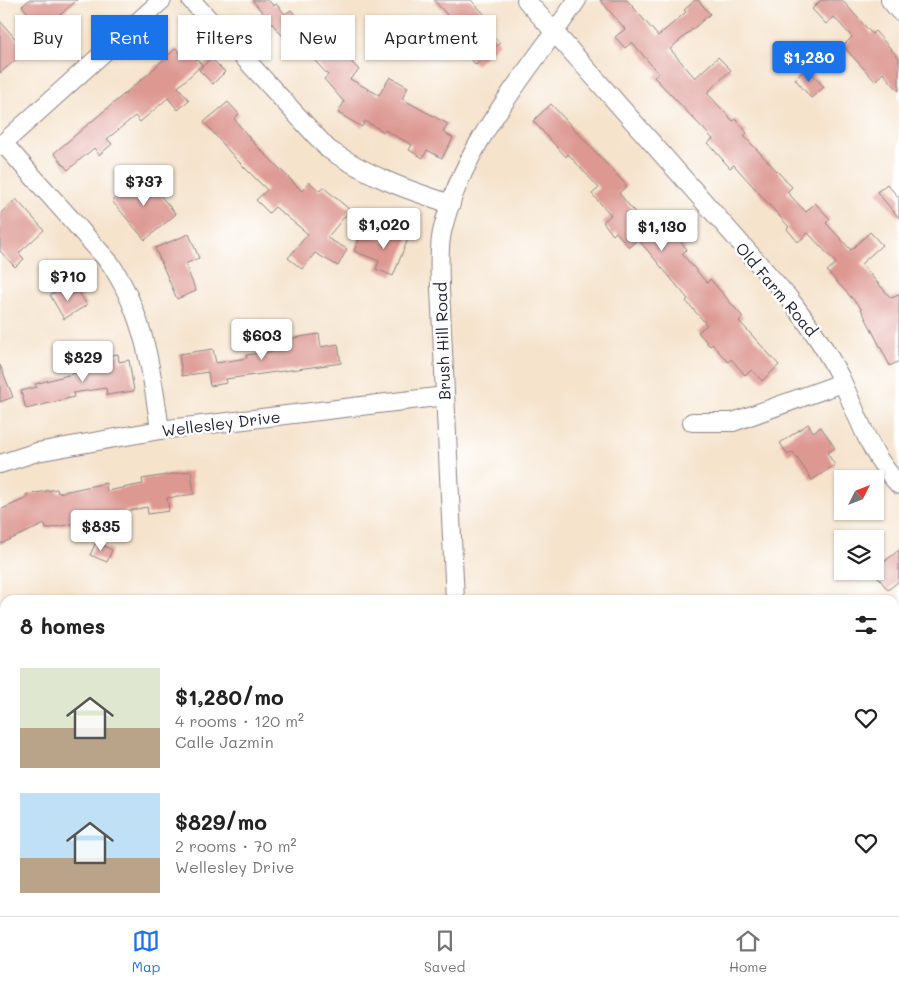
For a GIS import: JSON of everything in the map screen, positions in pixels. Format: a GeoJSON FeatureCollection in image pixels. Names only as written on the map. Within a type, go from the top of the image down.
{"type":"FeatureCollection","features":[{"type":"Feature","properties":{"kind":"street"},"geometry":{"type":"LineString","coordinates":[[160,430],[154,384],[145,340],[139,320],[122,281],[110,263],[1,144],[162,0]]}},
{"type":"Feature","properties":{"kind":"street"},"geometry":{"type":"LineString","coordinates":[[191,0],[328,149],[354,166],[381,179],[411,192],[451,204]]}},
{"type":"Feature","properties":{"kind":"street","name":"Old Farm Road"},"geometry":{"type":"LineString","coordinates":[[526,0],[788,297],[822,343],[876,458],[899,485]]}},
{"type":"Feature","properties":{"kind":"street","name":"Brush Hill Road"},"geometry":{"type":"LineString","coordinates":[[455,595],[439,256],[442,233],[451,204],[474,150],[492,120],[577,0]]}},
{"type":"Feature","properties":{"kind":"street"},"geometry":{"type":"LineString","coordinates":[[890,0],[899,11]]}},
{"type":"Feature","properties":{"kind":"street"},"geometry":{"type":"LineString","coordinates":[[692,422],[733,422],[842,383]]}},
{"type":"Feature","properties":{"kind":"street","name":"Wellesley Drive"},"geometry":{"type":"LineString","coordinates":[[0,464],[37,452],[68,445],[160,430],[445,396]]}},
{"type":"Feature","properties":{"kind":"building"},"geometry":{"type":"Polygon","coordinates":[[[29,0],[77,0],[60,15],[30,15],[22,6],[29,0]]]}},
{"type":"Feature","properties":{"kind":"building"},"geometry":{"type":"Polygon","coordinates":[[[252,0],[268,0],[274,6],[276,4],[285,14],[291,10],[295,15],[281,15],[281,34],[271,22],[271,15],[265,15],[252,0]]]}},
{"type":"Feature","properties":{"kind":"building"},"geometry":{"type":"Polygon","coordinates":[[[434,0],[471,0],[485,15],[447,15],[434,0]]]}},
{"type":"Feature","properties":{"kind":"building"},"geometry":{"type":"Polygon","coordinates":[[[600,0],[627,0],[658,36],[686,12],[684,10],[695,0],[698,0],[710,14],[670,49],[695,78],[718,57],[731,70],[707,93],[733,121],[736,119],[747,133],[744,136],[792,187],[787,192],[806,212],[815,203],[830,219],[826,223],[851,250],[870,232],[882,245],[861,264],[891,298],[899,295],[899,361],[890,366],[860,307],[827,271],[836,263],[808,233],[798,242],[787,229],[789,227],[734,165],[730,168],[708,143],[713,139],[654,77],[658,73],[632,42],[625,48],[615,37],[625,29],[600,0]]]}},
{"type":"Feature","properties":{"kind":"building"},"geometry":{"type":"Polygon","coordinates":[[[821,0],[842,0],[872,34],[875,31],[899,58],[899,91],[883,73],[875,81],[843,46],[852,37],[834,17],[826,24],[812,9],[821,0]]]}},
{"type":"Feature","properties":{"kind":"building"},"geometry":{"type":"Polygon","coordinates":[[[0,21],[15,38],[15,60],[0,73],[0,21]]]}},
{"type":"Feature","properties":{"kind":"building"},"geometry":{"type":"Polygon","coordinates":[[[496,38],[500,43],[496,47],[496,38]]]}},
{"type":"Feature","properties":{"kind":"building"},"geometry":{"type":"Polygon","coordinates":[[[176,48],[178,50],[178,60],[197,60],[202,65],[178,87],[189,100],[178,110],[168,98],[140,122],[135,116],[107,139],[112,144],[99,155],[94,148],[68,170],[54,153],[163,60],[168,60],[168,55],[176,48]]]}},
{"type":"Feature","properties":{"kind":"building"},"geometry":{"type":"Polygon","coordinates":[[[209,60],[213,60],[225,72],[213,84],[199,70],[209,60]]]}},
{"type":"Feature","properties":{"kind":"building"},"geometry":{"type":"Polygon","coordinates":[[[314,60],[350,60],[359,70],[350,79],[379,95],[390,77],[408,87],[402,99],[448,124],[443,132],[453,138],[442,158],[427,150],[423,158],[409,150],[412,145],[385,130],[384,132],[365,121],[362,127],[338,113],[344,102],[324,79],[328,75],[314,60]]]}},
{"type":"Feature","properties":{"kind":"building"},"geometry":{"type":"Polygon","coordinates":[[[471,60],[481,60],[476,65],[471,60]]]}},
{"type":"Feature","properties":{"kind":"building"},"geometry":{"type":"Polygon","coordinates":[[[807,68],[824,87],[811,98],[795,79],[807,68]]]}},
{"type":"Feature","properties":{"kind":"building"},"geometry":{"type":"Polygon","coordinates":[[[228,102],[239,114],[234,119],[254,143],[302,191],[309,182],[320,191],[323,187],[350,210],[327,238],[347,249],[338,266],[315,253],[302,269],[288,258],[308,234],[275,207],[269,213],[256,200],[267,190],[235,158],[204,122],[228,102]]]}},
{"type":"Feature","properties":{"kind":"building"},"geometry":{"type":"Polygon","coordinates":[[[551,104],[627,186],[619,193],[646,226],[657,216],[687,249],[682,254],[707,283],[710,279],[743,317],[739,321],[779,365],[762,381],[752,370],[745,375],[731,359],[728,362],[712,344],[710,346],[698,332],[707,325],[638,239],[629,247],[616,232],[613,235],[603,222],[611,215],[592,194],[599,188],[568,154],[566,157],[533,121],[551,104]]]}},
{"type":"Feature","properties":{"kind":"building"},"geometry":{"type":"Polygon","coordinates":[[[143,175],[176,214],[145,240],[112,201],[143,175]]]}},
{"type":"Feature","properties":{"kind":"building"},"geometry":{"type":"Polygon","coordinates":[[[887,184],[899,198],[899,218],[877,192],[887,184]]]}},
{"type":"Feature","properties":{"kind":"building"},"geometry":{"type":"Polygon","coordinates":[[[16,199],[44,230],[19,253],[24,259],[15,267],[0,251],[0,214],[16,199]]]}},
{"type":"Feature","properties":{"kind":"building"},"geometry":{"type":"Polygon","coordinates":[[[395,228],[410,234],[393,276],[376,269],[379,261],[354,251],[362,232],[389,243],[395,228]]]}},
{"type":"Feature","properties":{"kind":"building"},"geometry":{"type":"Polygon","coordinates":[[[189,234],[199,258],[185,264],[196,291],[177,299],[155,248],[189,234]]]}},
{"type":"Feature","properties":{"kind":"building"},"geometry":{"type":"Polygon","coordinates":[[[65,286],[71,295],[78,291],[87,305],[64,319],[50,295],[65,286]]]}},
{"type":"Feature","properties":{"kind":"building"},"geometry":{"type":"Polygon","coordinates":[[[319,334],[321,347],[338,344],[341,363],[226,379],[227,383],[210,386],[208,372],[182,376],[179,354],[213,349],[216,363],[247,358],[246,355],[289,349],[287,339],[319,334]]]}},
{"type":"Feature","properties":{"kind":"building"},"geometry":{"type":"Polygon","coordinates":[[[118,354],[119,362],[129,360],[134,391],[107,395],[106,388],[73,393],[74,397],[26,409],[21,391],[37,387],[35,384],[79,372],[78,369],[100,365],[99,357],[118,354]]]}},
{"type":"Feature","properties":{"kind":"building"},"geometry":{"type":"Polygon","coordinates":[[[0,365],[13,397],[0,402],[0,365]]]}},
{"type":"Feature","properties":{"kind":"building"},"geometry":{"type":"Polygon","coordinates":[[[808,424],[813,432],[821,427],[835,448],[827,453],[835,465],[812,480],[793,452],[788,455],[780,443],[808,424]]]}},
{"type":"Feature","properties":{"kind":"building"},"geometry":{"type":"Polygon","coordinates":[[[191,471],[194,494],[167,498],[169,511],[148,514],[147,507],[116,513],[118,523],[88,528],[87,521],[46,529],[45,524],[0,544],[0,510],[27,498],[26,495],[57,489],[58,493],[106,483],[107,491],[143,484],[142,479],[191,471]]]}},
{"type":"Feature","properties":{"kind":"building"},"geometry":{"type":"Polygon","coordinates":[[[96,542],[112,550],[107,562],[90,555],[96,542]]]}},
{"type":"Feature","properties":{"kind":"building"},"geometry":{"type":"Polygon","coordinates":[[[899,550],[899,581],[888,590],[880,580],[884,580],[884,562],[899,550]]]}}]}
